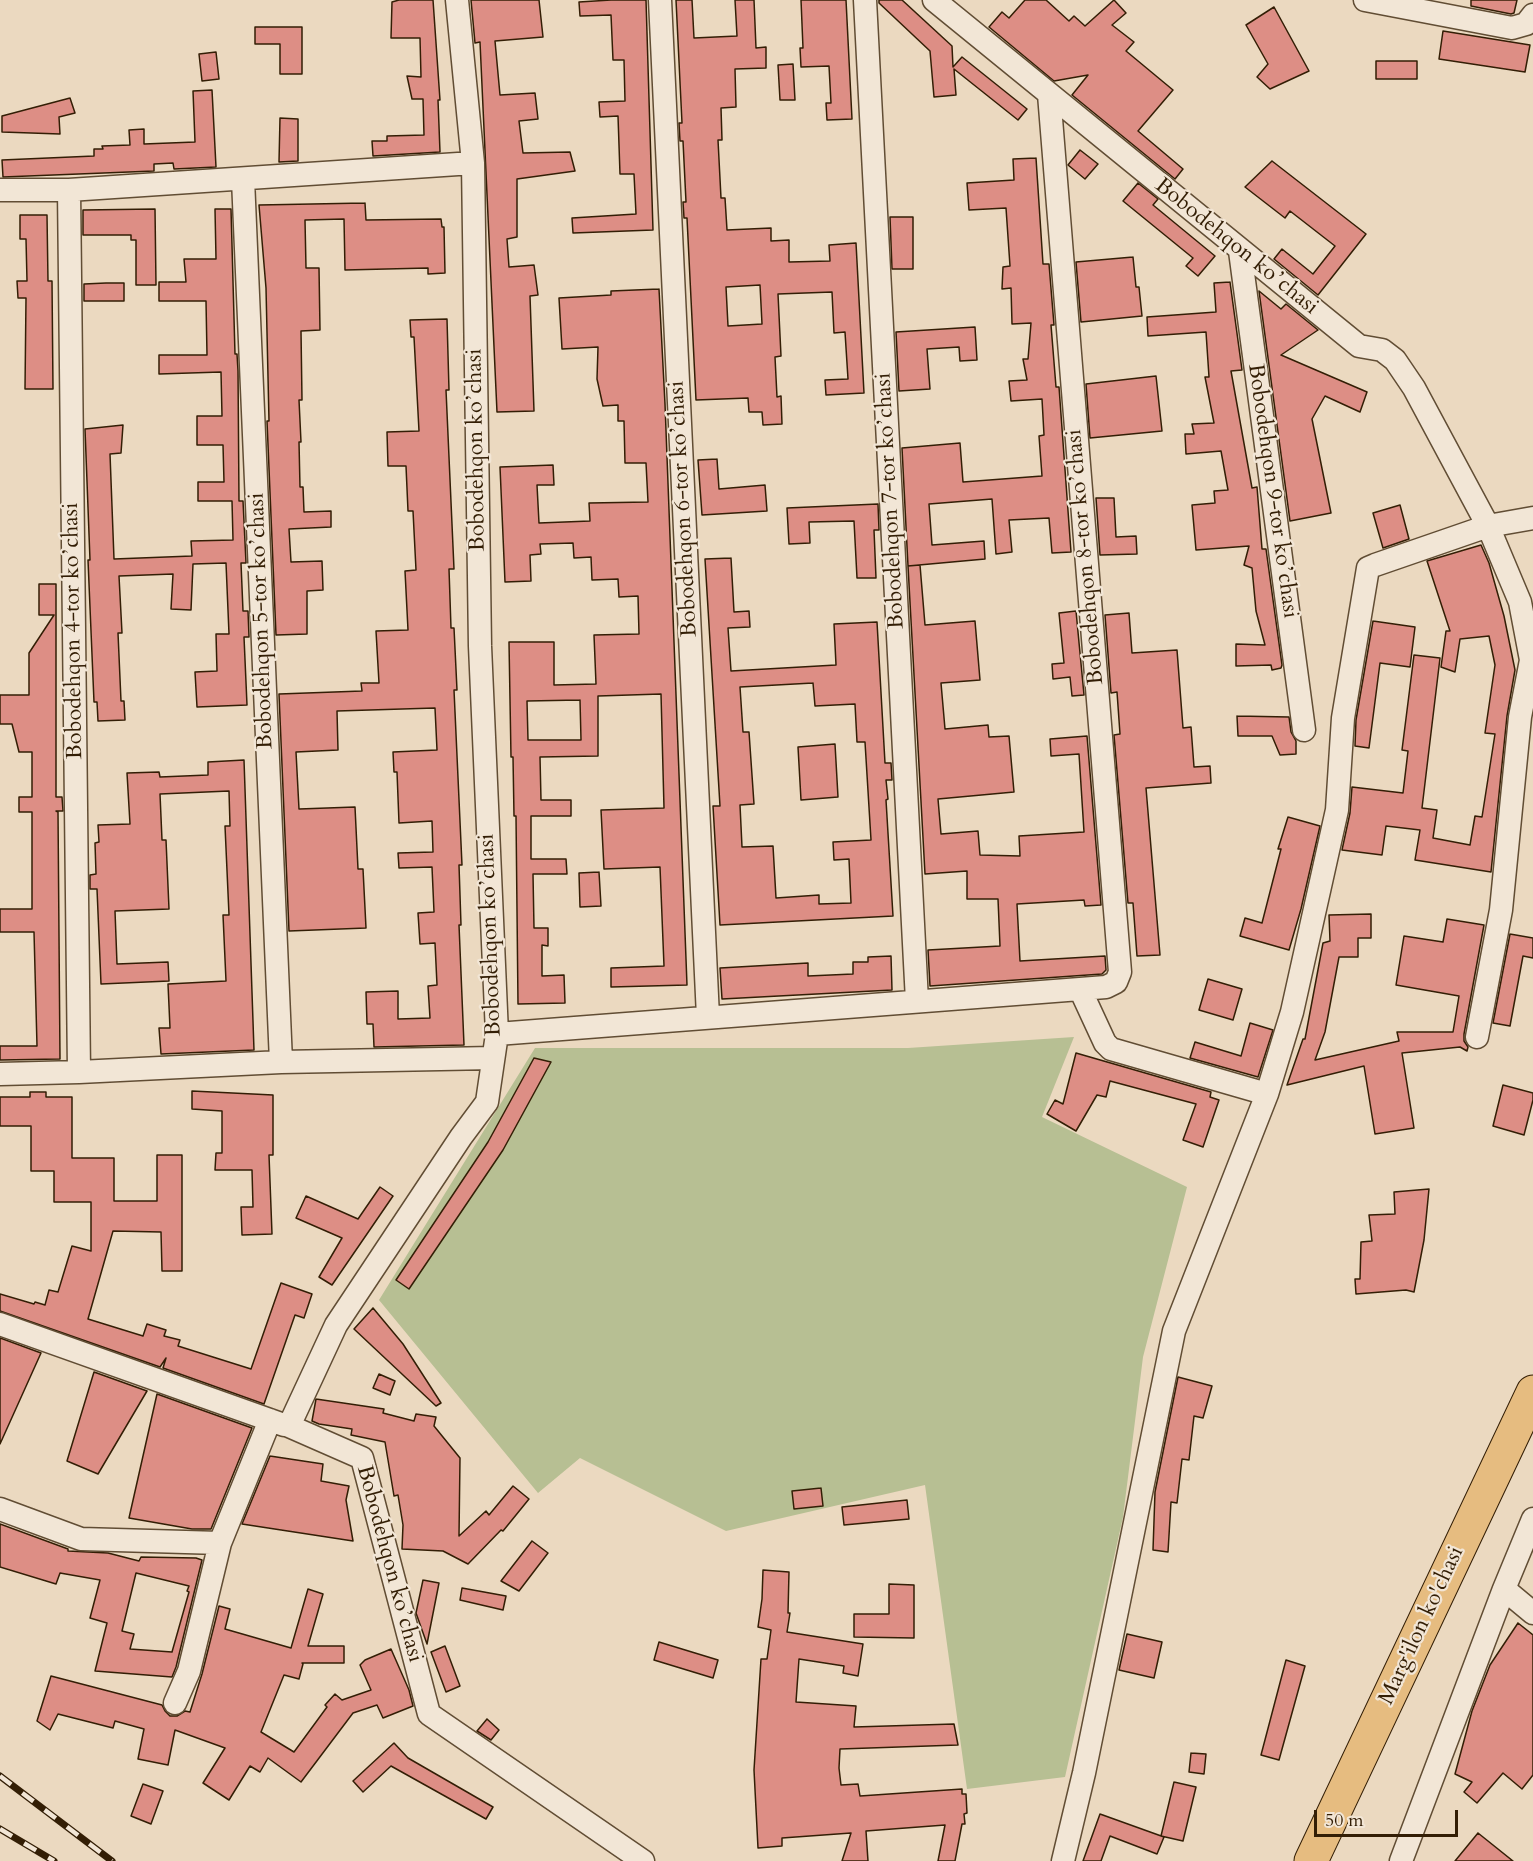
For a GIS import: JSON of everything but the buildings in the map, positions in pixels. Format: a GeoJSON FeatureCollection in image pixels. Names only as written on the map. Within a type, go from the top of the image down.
{"type":"FeatureCollection","features":[{"type":"Feature","properties":{"kind":"main road","name":"Marg'ilon ko'chasi"},"geometry":{"type":"LineString","coordinates":[[1311,1861],[1533,1392]]}},
{"type":"Feature","properties":{"kind":"street","name":"Bobodehqon koʼchasi"},"geometry":{"type":"LineString","coordinates":[[457,0],[473,163],[480,646],[497,1034],[487,1102],[461,1137],[336,1325],[279,1423],[362,1458],[429,1714],[643,1861]]}},
{"type":"Feature","properties":{"kind":"street","name":"Bobodehqon 6-tor koʼchasi"},"geometry":{"type":"LineString","coordinates":[[660,0],[708,1017]]}},
{"type":"Feature","properties":{"kind":"street","name":"Bobodehqon 7-tor koʼchasi"},"geometry":{"type":"LineString","coordinates":[[865,0],[917,1001]]}},
{"type":"Feature","properties":{"kind":"street","name":"Bobodehqon koʼchasi"},"geometry":{"type":"LineString","coordinates":[[934,0],[1359,346],[1383,350],[1395,360],[1414,388],[1488,526],[1520,602],[1531,660],[1520,717],[1501,910],[1477,1037]]}},
{"type":"Feature","properties":{"kind":"street"},"geometry":{"type":"LineString","coordinates":[[1365,0],[1512,28],[1526,24],[1533,15]]}},
{"type":"Feature","properties":{"kind":"street","name":"Bobodehqon 8-tor koʼchasi"},"geometry":{"type":"LineString","coordinates":[[497,1034],[1106,987],[1116,982],[1120,972],[1049,94]]}},
{"type":"Feature","properties":{"kind":"street"},"geometry":{"type":"LineString","coordinates":[[0,190],[69,190],[473,163]]}},
{"type":"Feature","properties":{"kind":"street","name":"Bobodehqon 5-tor koʼchasi"},"geometry":{"type":"LineString","coordinates":[[243,179],[281,1062]]}},
{"type":"Feature","properties":{"kind":"street","name":"Bobodehqon 4-tor koʼchasi"},"geometry":{"type":"LineString","coordinates":[[69,190],[79,1072]]}},
{"type":"Feature","properties":{"kind":"street","name":"Bobodehqon 9-tor koʼchasi"},"geometry":{"type":"LineString","coordinates":[[1240,251],[1304,730]]}},
{"type":"Feature","properties":{"kind":"street"},"geometry":{"type":"LineString","coordinates":[[1063,1861],[1089,1751],[1174,1331],[1267,1094],[1292,1012],[1337,810],[1343,718],[1368,568],[1488,526],[1533,518]]}},
{"type":"Feature","properties":{"kind":"street"},"geometry":{"type":"LineString","coordinates":[[1080,989],[1105,1043],[1111,1049],[1267,1094]]}},
{"type":"Feature","properties":{"kind":"street"},"geometry":{"type":"LineString","coordinates":[[0,1074],[281,1062],[493,1058]]}},
{"type":"Feature","properties":{"kind":"street"},"geometry":{"type":"LineString","coordinates":[[0,1324],[279,1423],[220,1543],[189,1671],[175,1703]]}},
{"type":"Feature","properties":{"kind":"street"},"geometry":{"type":"LineString","coordinates":[[0,1509],[81,1539],[220,1543]]}},
{"type":"Feature","properties":{"kind":"street"},"geometry":{"type":"LineString","coordinates":[[1401,1861],[1503,1589],[1533,1519]]}},
{"type":"Feature","properties":{"kind":"street"},"geometry":{"type":"LineString","coordinates":[[1503,1589],[1533,1613]]}},
{"type":"Feature","properties":{"kind":"green space"},"geometry":{"type":"Polygon","coordinates":[[[1074,1037],[1042,1117],[1187,1187],[1143,1357],[1123,1517],[1065,1777],[967,1789],[925,1485],[726,1531],[580,1458],[538,1493],[379,1300],[535,1048],[908,1048],[1074,1037]]]}},
{"type":"Feature","properties":{"kind":"railway"},"geometry":{"type":"LineString","coordinates":[[0,1776],[112,1861]]}},
{"type":"Feature","properties":{"kind":"railway"},"geometry":{"type":"LineString","coordinates":[[0,1829],[54,1861]]}}]}
